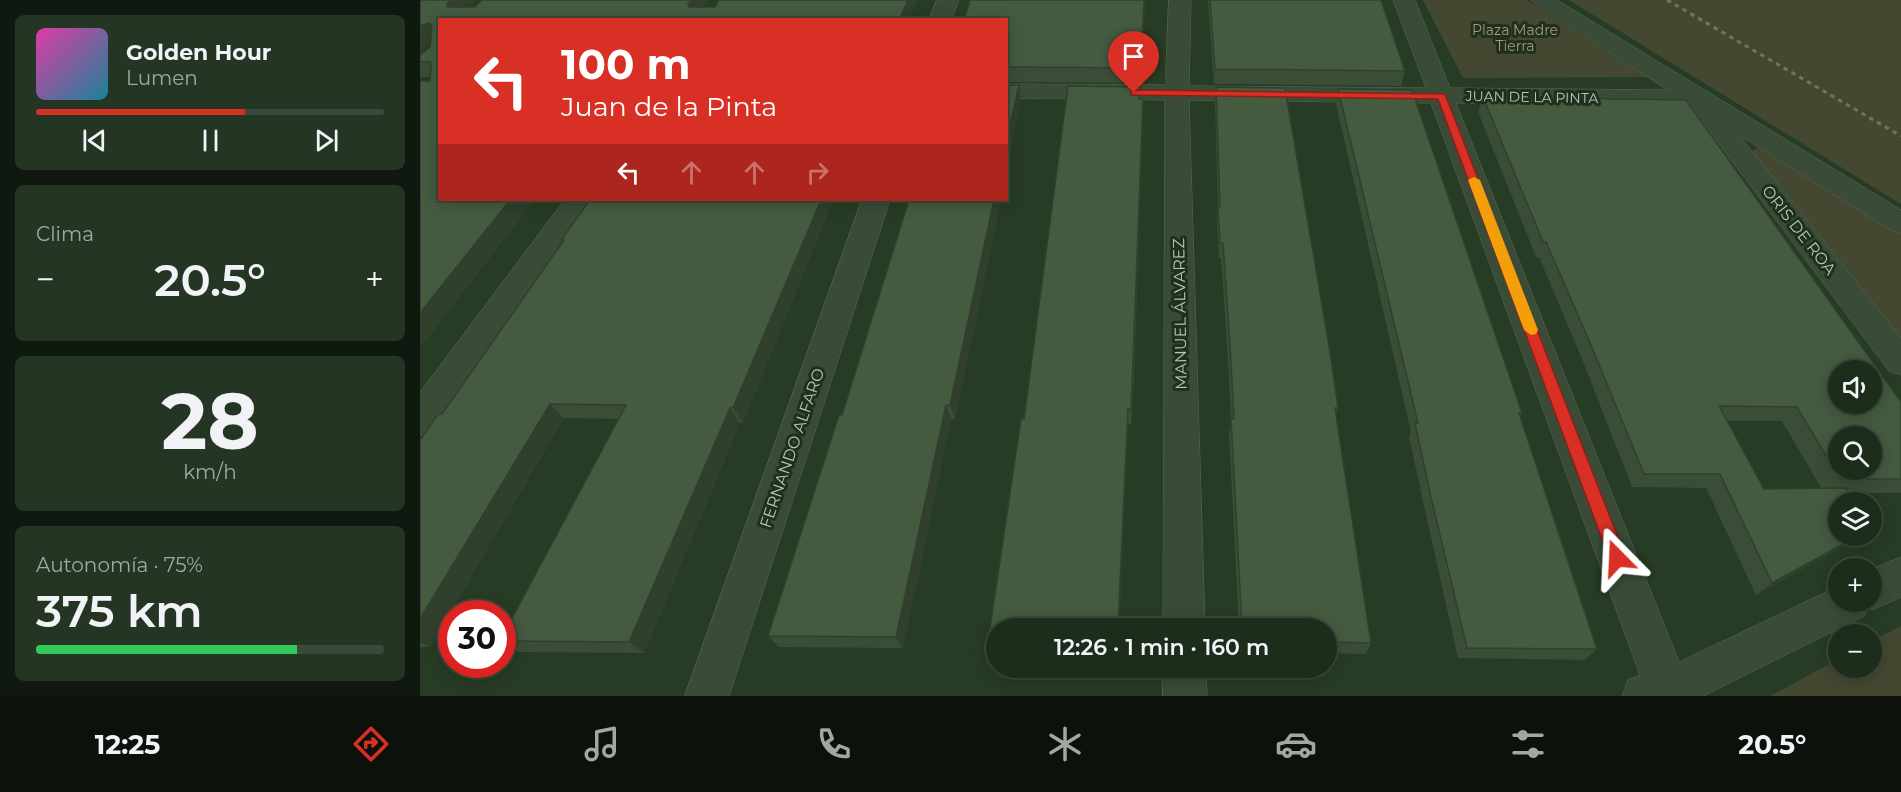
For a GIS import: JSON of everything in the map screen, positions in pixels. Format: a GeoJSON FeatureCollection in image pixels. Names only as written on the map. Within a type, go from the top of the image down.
{"type":"FeatureCollection","features":[{"type":"Feature","properties":{"kind":"street"},"geometry":{"type":"LineString","coordinates":[[941,18],[948,0]]}},
{"type":"Feature","properties":{"kind":"street","name":"MANUEL ÁLVAREZ"},"geometry":{"type":"LineString","coordinates":[[1180,0],[1177,93],[1184,618]]}},
{"type":"Feature","properties":{"kind":"street"},"geometry":{"type":"LineString","coordinates":[[1404,0],[1442,96],[1656,693],[1828,612]]}},
{"type":"Feature","properties":{"kind":"street","name":"ORIS DE ROA"},"geometry":{"type":"LineString","coordinates":[[1542,0],[1901,223]]}},
{"type":"Feature","properties":{"kind":"street","name":"JUAN DE LA PINTA"},"geometry":{"type":"LineString","coordinates":[[1008,91],[1697,98]]}},
{"type":"Feature","properties":{"kind":"street","name":"ORIS DE ROA"},"geometry":{"type":"LineString","coordinates":[[1697,98],[1901,362]]}},
{"type":"Feature","properties":{"kind":"street"},"geometry":{"type":"LineString","coordinates":[[420,420],[578,201]]}},
{"type":"Feature","properties":{"kind":"street","name":"FERNANDO ALFARO"},"geometry":{"type":"LineString","coordinates":[[707,696],[876,201]]}},
{"type":"Feature","properties":{"kind":"street"},"geometry":{"type":"LineString","coordinates":[[1882,585],[1901,576]]}},
{"type":"Feature","properties":{"kind":"street"},"geometry":{"type":"LineString","coordinates":[[1184,678],[1185,696]]}},
{"type":"Feature","properties":{"kind":"green space","name":"Plaza Madre Tierra"},"geometry":{"type":"Polygon","coordinates":[[[1423,0],[1527,0],[1647,77],[1463,78],[1423,0]]]}},
{"type":"Feature","properties":{"kind":"green space"},"geometry":{"type":"Polygon","coordinates":[[[1569,0],[1901,0],[1901,204],[1569,0]]]}},
{"type":"Feature","properties":{"kind":"green space"},"geometry":{"type":"Polygon","coordinates":[[[1761,148],[1901,232],[1901,341],[1754,156],[1753,151],[1761,148]]]}},
{"type":"Feature","properties":{"kind":"green space"},"geometry":{"type":"Polygon","coordinates":[[[1901,626],[1901,696],[1770,696],[1828,665],[1828,678],[1882,678],[1882,636],[1901,626]]]}},
{"type":"Feature","properties":{"kind":"building"},"geometry":{"type":"Polygon","coordinates":[[[420,0],[451,0],[447,7],[475,7],[482,0],[692,0],[688,4],[689,7],[715,7],[719,0],[908,0],[900,18],[438,18],[438,201],[509,201],[420,313],[420,81],[430,81],[431,65],[430,62],[420,62],[420,55],[430,47],[432,25],[429,23],[420,26],[420,0]]]}},
{"type":"Feature","properties":{"kind":"building"},"geometry":{"type":"Polygon","coordinates":[[[970,0],[1144,0],[1141,68],[1008,67],[1008,18],[965,18],[970,0]]]}},
{"type":"Feature","properties":{"kind":"building"},"geometry":{"type":"Polygon","coordinates":[[[1210,0],[1381,0],[1405,71],[1215,69],[1210,0]]]}},
{"type":"Feature","properties":{"kind":"building"},"geometry":{"type":"Polygon","coordinates":[[[1008,85],[1019,85],[1008,134],[1008,85]]]}},
{"type":"Feature","properties":{"kind":"building"},"geometry":{"type":"Polygon","coordinates":[[[1068,86],[1140,87],[1139,99],[1143,99],[1131,409],[1128,409],[1118,618],[992,618],[1021,419],[1024,419],[1068,86]]]}},
{"type":"Feature","properties":{"kind":"building"},"geometry":{"type":"Polygon","coordinates":[[[1216,87],[1285,88],[1331,358],[1338,408],[1335,408],[1371,643],[1337,642],[1337,618],[1241,618],[1231,419],[1234,419],[1223,243],[1220,243],[1218,207],[1220,207],[1216,87]]]}},
{"type":"Feature","properties":{"kind":"building"},"geometry":{"type":"Polygon","coordinates":[[[1338,89],[1412,90],[1522,413],[1519,413],[1597,649],[1467,648],[1430,493],[1415,423],[1418,423],[1338,89]]]}},
{"type":"Feature","properties":{"kind":"building"},"geometry":{"type":"Polygon","coordinates":[[[1483,97],[1686,100],[1871,360],[1828,360],[1828,414],[1882,414],[1882,375],[1901,402],[1901,479],[1882,479],[1882,426],[1828,426],[1828,459],[1797,407],[1719,406],[1764,489],[1846,488],[1849,492],[1828,492],[1828,546],[1840,546],[1772,583],[1720,474],[1644,474],[1546,242],[1543,242],[1483,97]]]}},
{"type":"Feature","properties":{"kind":"building"},"geometry":{"type":"Polygon","coordinates":[[[589,201],[821,201],[733,408],[730,408],[629,642],[516,641],[516,611],[626,405],[550,404],[420,619],[420,440],[438,414],[442,414],[564,240],[561,240],[589,201]]]}},
{"type":"Feature","properties":{"kind":"building"},"geometry":{"type":"Polygon","coordinates":[[[909,201],[994,201],[950,405],[946,405],[896,637],[768,636],[839,415],[842,415],[909,201]]]}},
{"type":"Feature","properties":{"kind":"railway"},"geometry":{"type":"LineString","coordinates":[[1667,0],[1901,136]]}},
{"type":"Feature","properties":{"kind":"slow traffic"},"geometry":{"type":"LineString","coordinates":[[1474,180],[1531,330]]}},
{"type":"Feature","properties":{"kind":"route"},"geometry":{"type":"LineString","coordinates":[[1134,93],[1442,96],[1617,558]]}}]}
